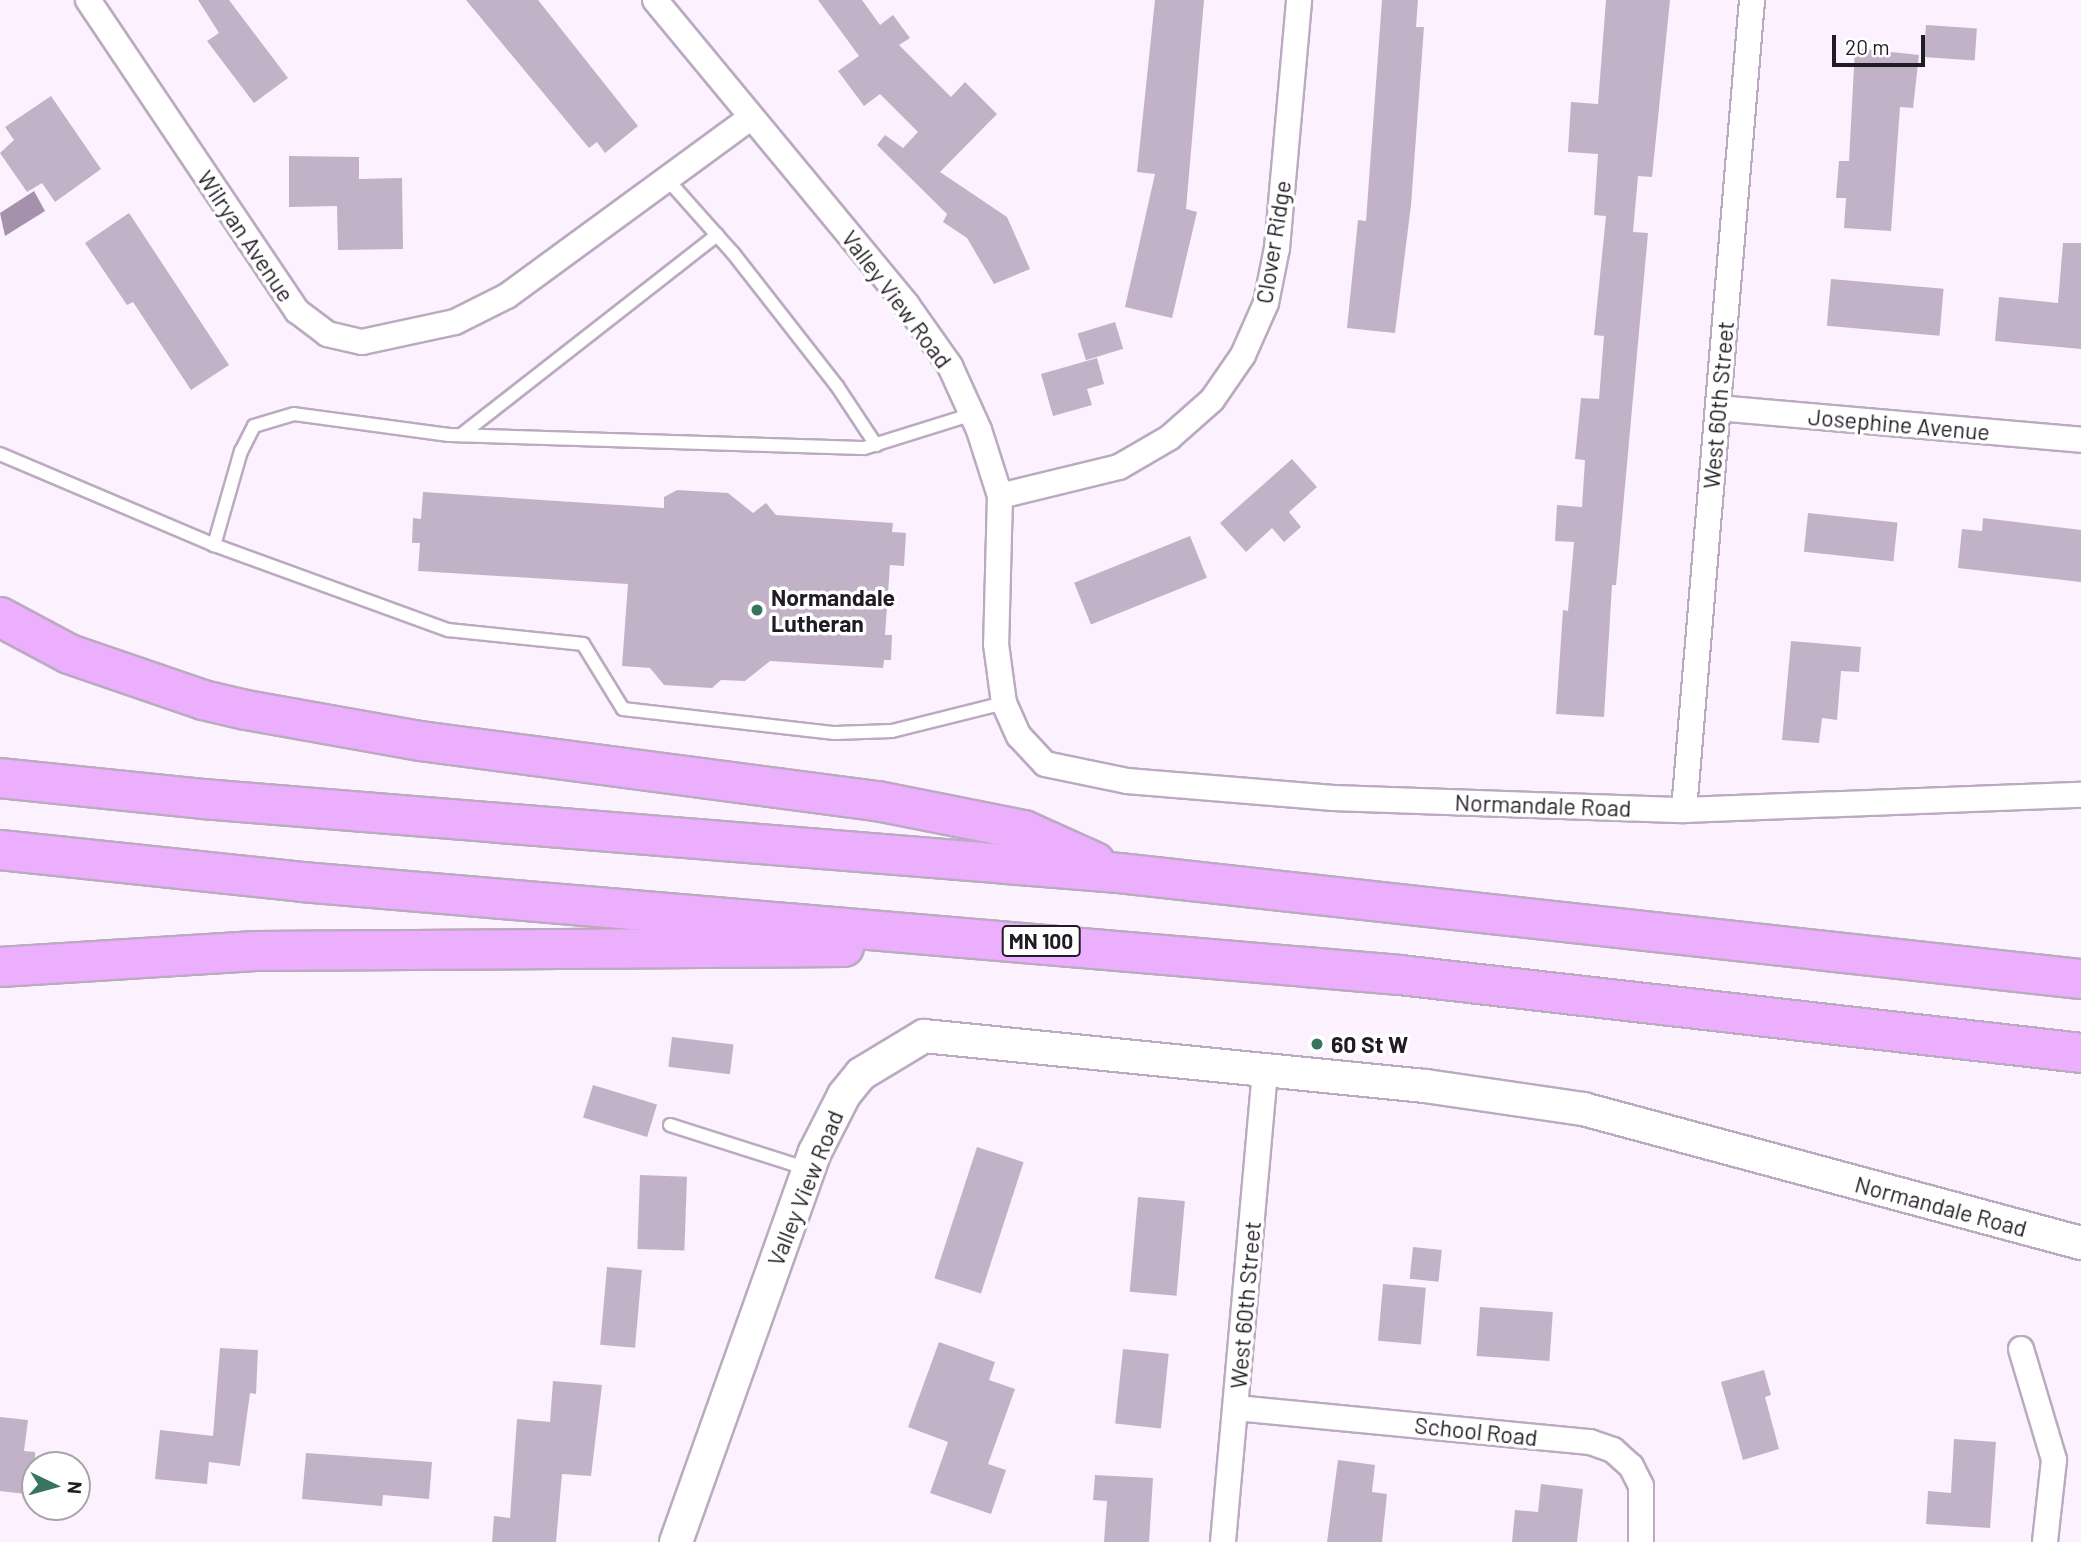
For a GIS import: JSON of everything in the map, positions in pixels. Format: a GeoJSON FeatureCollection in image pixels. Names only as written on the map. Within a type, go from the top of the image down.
{"type":"FeatureCollection","features":[{"type":"Feature","properties":{"kind":"highway"},"geometry":{"type":"LineString","coordinates":[[0,617],[69,654],[236,708],[420,741],[877,801],[1024,830],[1119,873]]}},
{"type":"Feature","properties":{"kind":"highway"},"geometry":{"type":"LineString","coordinates":[[0,778],[217,800],[1119,873],[2081,979]]}},
{"type":"Feature","properties":{"kind":"highway","name":"MN 100"},"geometry":{"type":"LineString","coordinates":[[0,850],[316,883],[1074,944],[1400,975],[2081,1053]]}},
{"type":"Feature","properties":{"kind":"highway"},"geometry":{"type":"LineString","coordinates":[[0,967],[255,951],[1074,944]]}},
{"type":"Feature","properties":{"kind":"street","name":"Wilryan Avenue"},"geometry":{"type":"LineString","coordinates":[[88,0],[297,312],[327,334],[362,342],[455,322],[507,296],[752,117]]}},
{"type":"Feature","properties":{"kind":"street","name":"Valley View Road"},"geometry":{"type":"LineString","coordinates":[[655,0],[907,306],[950,366],[973,414],[1000,496],[996,643],[1004,703],[1019,736]]}},
{"type":"Feature","properties":{"kind":"street","name":"Clover Ridge"},"geometry":{"type":"LineString","coordinates":[[1000,496],[1066,483],[1129,462],[1169,438],[1212,400],[1243,355],[1266,303],[1277,248],[1299,0]]}},
{"type":"Feature","properties":{"kind":"street","name":"West 60th Street"},"geometry":{"type":"LineString","coordinates":[[1684,810],[1752,0]]}},
{"type":"Feature","properties":{"kind":"street","name":"Josephine Avenue"},"geometry":{"type":"LineString","coordinates":[[1718,408],[2081,440]]}},
{"type":"Feature","properties":{"kind":"street","name":"Normandale Road"},"geometry":{"type":"LineString","coordinates":[[1019,736],[1045,764],[1127,781],[1333,798],[1684,810],[2081,795]]}},
{"type":"Feature","properties":{"kind":"street","name":"Valley View Road"},"geometry":{"type":"LineString","coordinates":[[676,1542],[808,1169],[844,1095],[861,1074],[925,1035],[1265,1069]]}},
{"type":"Feature","properties":{"kind":"street","name":"West 60th Street"},"geometry":{"type":"LineString","coordinates":[[1223,1542],[1265,1069]]}},
{"type":"Feature","properties":{"kind":"street","name":"Normandale Road"},"geometry":{"type":"LineString","coordinates":[[1265,1069],[1583,1109],[2081,1243]]}},
{"type":"Feature","properties":{"kind":"street"},"geometry":{"type":"LineString","coordinates":[[2021,1349],[2054,1460],[2045,1542]]}},
{"type":"Feature","properties":{"kind":"street","name":"School Road"},"geometry":{"type":"LineString","coordinates":[[1236,1408],[1601,1446],[1631,1466],[1641,1486],[1641,1542]]}},
{"type":"Feature","properties":{"kind":"lane"},"geometry":{"type":"LineString","coordinates":[[667,179],[718,235],[837,386],[876,445]]}},
{"type":"Feature","properties":{"kind":"lane"},"geometry":{"type":"LineString","coordinates":[[461,435],[718,235]]}},
{"type":"Feature","properties":{"kind":"lane"},"geometry":{"type":"LineString","coordinates":[[214,545],[241,451],[254,426],[294,414],[461,435],[646,443],[876,445],[973,414]]}},
{"type":"Feature","properties":{"kind":"lane"},"geometry":{"type":"LineString","coordinates":[[0,454],[214,545],[449,630],[583,644],[623,709],[835,733],[892,731],[1004,703]]}},
{"type":"Feature","properties":{"kind":"lane"},"geometry":{"type":"LineString","coordinates":[[670,1125],[808,1169]]}},
{"type":"Feature","properties":{"kind":"shaded area"},"geometry":{"type":"Polygon","coordinates":[[[34,191],[45,211],[5,236],[0,213],[34,191]]]}},
{"type":"Feature","properties":{"kind":"building"},"geometry":{"type":"Polygon","coordinates":[[[198,0],[229,0],[288,78],[254,103],[207,41],[219,33],[198,0]]]}},
{"type":"Feature","properties":{"kind":"building"},"geometry":{"type":"Polygon","coordinates":[[[466,0],[538,0],[638,126],[605,153],[597,142],[589,148],[466,0]]]}},
{"type":"Feature","properties":{"kind":"building"},"geometry":{"type":"Polygon","coordinates":[[[818,0],[862,0],[880,25],[893,15],[910,38],[899,45],[951,97],[965,82],[997,114],[940,172],[1007,217],[1030,269],[994,284],[967,238],[943,222],[947,214],[877,145],[885,135],[903,148],[918,132],[880,94],[864,106],[838,71],[859,56],[818,0]]]}},
{"type":"Feature","properties":{"kind":"building"},"geometry":{"type":"Polygon","coordinates":[[[1155,0],[1204,0],[1186,209],[1197,212],[1172,318],[1125,307],[1155,174],[1137,172],[1155,0]]]}},
{"type":"Feature","properties":{"kind":"building"},"geometry":{"type":"Polygon","coordinates":[[[1382,0],[1418,0],[1416,27],[1424,27],[1411,205],[1395,333],[1347,328],[1358,220],[1366,221],[1382,0]]]}},
{"type":"Feature","properties":{"kind":"building"},"geometry":{"type":"Polygon","coordinates":[[[1606,0],[1670,0],[1652,177],[1638,176],[1633,232],[1648,233],[1616,585],[1612,585],[1604,717],[1556,714],[1563,610],[1568,611],[1574,542],[1555,541],[1557,505],[1582,507],[1585,460],[1575,459],[1581,398],[1599,399],[1604,336],[1594,335],[1606,216],[1594,215],[1598,154],[1568,152],[1571,102],[1598,104],[1606,0]]]}},
{"type":"Feature","properties":{"kind":"building"},"geometry":{"type":"Polygon","coordinates":[[[1926,25],[1977,29],[1975,60],[1924,57],[1926,25]]]}},
{"type":"Feature","properties":{"kind":"building"},"geometry":{"type":"Polygon","coordinates":[[[1855,48],[1919,55],[1913,108],[1900,107],[1891,231],[1844,228],[1846,198],[1836,198],[1839,161],[1849,161],[1855,48]]]}},
{"type":"Feature","properties":{"kind":"building"},"geometry":{"type":"Polygon","coordinates":[[[51,96],[101,169],[55,202],[42,183],[27,192],[0,153],[14,140],[5,127],[51,96]]]}},
{"type":"Feature","properties":{"kind":"building"},"geometry":{"type":"Polygon","coordinates":[[[289,156],[359,157],[359,179],[402,178],[403,249],[338,250],[337,206],[289,207],[289,156]]]}},
{"type":"Feature","properties":{"kind":"building"},"geometry":{"type":"Polygon","coordinates":[[[129,213],[229,365],[191,390],[133,302],[127,305],[85,243],[129,213]]]}},
{"type":"Feature","properties":{"kind":"building"},"geometry":{"type":"Polygon","coordinates":[[[2063,243],[2081,243],[2081,349],[1995,341],[1999,297],[2058,303],[2063,243]]]}},
{"type":"Feature","properties":{"kind":"building"},"geometry":{"type":"Polygon","coordinates":[[[1831,279],[1944,289],[1939,336],[1827,326],[1831,279]]]}},
{"type":"Feature","properties":{"kind":"building"},"geometry":{"type":"Polygon","coordinates":[[[1115,322],[1123,349],[1086,360],[1078,333],[1115,322]]]}},
{"type":"Feature","properties":{"kind":"building"},"geometry":{"type":"Polygon","coordinates":[[[1097,358],[1104,384],[1087,389],[1092,405],[1053,416],[1041,374],[1097,358]]]}},
{"type":"Feature","properties":{"kind":"building"},"geometry":{"type":"Polygon","coordinates":[[[1292,459],[1317,487],[1289,512],[1301,527],[1284,542],[1272,528],[1246,552],[1220,523],[1292,459]]]}},
{"type":"Feature","properties":{"kind":"building","name":"Normandale Lutheran"},"geometry":{"type":"Polygon","coordinates":[[[677,490],[728,493],[753,513],[766,503],[776,515],[893,523],[892,532],[906,533],[904,566],[890,565],[885,635],[892,635],[891,660],[884,660],[883,668],[770,661],[745,681],[721,680],[712,688],[664,685],[650,668],[622,666],[628,584],[418,571],[420,543],[412,543],[413,518],[421,519],[423,492],[664,508],[664,497],[677,490]]]}},
{"type":"Feature","properties":{"kind":"building"},"geometry":{"type":"Polygon","coordinates":[[[1808,513],[1898,522],[1893,561],[1804,552],[1808,513]]]}},
{"type":"Feature","properties":{"kind":"building"},"geometry":{"type":"Polygon","coordinates":[[[1983,518],[2081,530],[2081,582],[1958,568],[1962,529],[1982,531],[1983,518]]]}},
{"type":"Feature","properties":{"kind":"building"},"geometry":{"type":"Polygon","coordinates":[[[1190,536],[1207,578],[1091,625],[1074,583],[1190,536]]]}},
{"type":"Feature","properties":{"kind":"building"},"geometry":{"type":"Polygon","coordinates":[[[1791,641],[1861,647],[1859,672],[1841,671],[1837,720],[1822,718],[1819,743],[1782,740],[1791,641]]]}},
{"type":"Feature","properties":{"kind":"building"},"geometry":{"type":"Polygon","coordinates":[[[672,1037],[734,1045],[730,1074],[668,1067],[672,1037]]]}},
{"type":"Feature","properties":{"kind":"building"},"geometry":{"type":"Polygon","coordinates":[[[593,1085],[657,1105],[647,1137],[583,1118],[593,1085]]]}},
{"type":"Feature","properties":{"kind":"building"},"geometry":{"type":"Polygon","coordinates":[[[977,1147],[1024,1162],[981,1293],[934,1278],[977,1147]]]}},
{"type":"Feature","properties":{"kind":"building"},"geometry":{"type":"Polygon","coordinates":[[[640,1175],[687,1177],[684,1251],[637,1249],[640,1175]]]}},
{"type":"Feature","properties":{"kind":"building"},"geometry":{"type":"Polygon","coordinates":[[[1138,1197],[1185,1201],[1177,1296],[1130,1292],[1138,1197]]]}},
{"type":"Feature","properties":{"kind":"building"},"geometry":{"type":"Polygon","coordinates":[[[1413,1247],[1442,1250],[1438,1282],[1410,1279],[1413,1247]]]}},
{"type":"Feature","properties":{"kind":"building"},"geometry":{"type":"Polygon","coordinates":[[[607,1267],[642,1270],[635,1348],[600,1345],[607,1267]]]}},
{"type":"Feature","properties":{"kind":"building"},"geometry":{"type":"Polygon","coordinates":[[[1383,1284],[1426,1288],[1421,1345],[1378,1341],[1383,1284]]]}},
{"type":"Feature","properties":{"kind":"building"},"geometry":{"type":"Polygon","coordinates":[[[1480,1307],[1553,1312],[1549,1361],[1477,1356],[1480,1307]]]}},
{"type":"Feature","properties":{"kind":"building"},"geometry":{"type":"Polygon","coordinates":[[[939,1342],[995,1362],[989,1380],[1015,1389],[988,1464],[1006,1470],[991,1514],[930,1493],[948,1442],[908,1427],[939,1342]]]}},
{"type":"Feature","properties":{"kind":"building"},"geometry":{"type":"Polygon","coordinates":[[[220,1348],[258,1350],[256,1394],[250,1393],[240,1466],[209,1462],[207,1484],[155,1479],[160,1430],[213,1436],[220,1348]]]}},
{"type":"Feature","properties":{"kind":"building"},"geometry":{"type":"Polygon","coordinates":[[[1123,1349],[1169,1354],[1161,1428],[1115,1424],[1123,1349]]]}},
{"type":"Feature","properties":{"kind":"building"},"geometry":{"type":"Polygon","coordinates":[[[1764,1370],[1771,1395],[1765,1397],[1779,1449],[1743,1460],[1721,1382],[1764,1370]]]}},
{"type":"Feature","properties":{"kind":"building"},"geometry":{"type":"Polygon","coordinates":[[[553,1381],[602,1385],[591,1476],[562,1474],[556,1542],[492,1542],[494,1516],[510,1518],[517,1419],[550,1422],[553,1381]]]}},
{"type":"Feature","properties":{"kind":"building"},"geometry":{"type":"Polygon","coordinates":[[[0,1417],[28,1420],[24,1451],[21,1451],[21,1493],[0,1491],[0,1417]]]}},
{"type":"Feature","properties":{"kind":"building"},"geometry":{"type":"Polygon","coordinates":[[[1954,1439],[1996,1442],[1990,1528],[1926,1524],[1928,1491],[1951,1493],[1954,1439]]]}},
{"type":"Feature","properties":{"kind":"building"},"geometry":{"type":"Polygon","coordinates":[[[306,1453],[432,1462],[429,1499],[383,1495],[382,1506],[302,1499],[306,1453]]]}},
{"type":"Feature","properties":{"kind":"building"},"geometry":{"type":"Polygon","coordinates":[[[1338,1460],[1375,1465],[1372,1492],[1387,1494],[1382,1542],[1327,1542],[1338,1460]]]}},
{"type":"Feature","properties":{"kind":"building"},"geometry":{"type":"Polygon","coordinates":[[[1095,1475],[1153,1478],[1149,1542],[1104,1542],[1107,1501],[1093,1500],[1095,1475]]]}},
{"type":"Feature","properties":{"kind":"building"},"geometry":{"type":"Polygon","coordinates":[[[1541,1484],[1583,1489],[1577,1542],[1512,1542],[1515,1510],[1538,1512],[1541,1484]]]}},
{"type":"Feature","properties":{"kind":"place","name":"Normandale Lutheran"},"geometry":{"type":"Point","coordinates":[757,610]}},
{"type":"Feature","properties":{"kind":"place","name":"60 St W"},"geometry":{"type":"Point","coordinates":[1317,1044]}}]}
